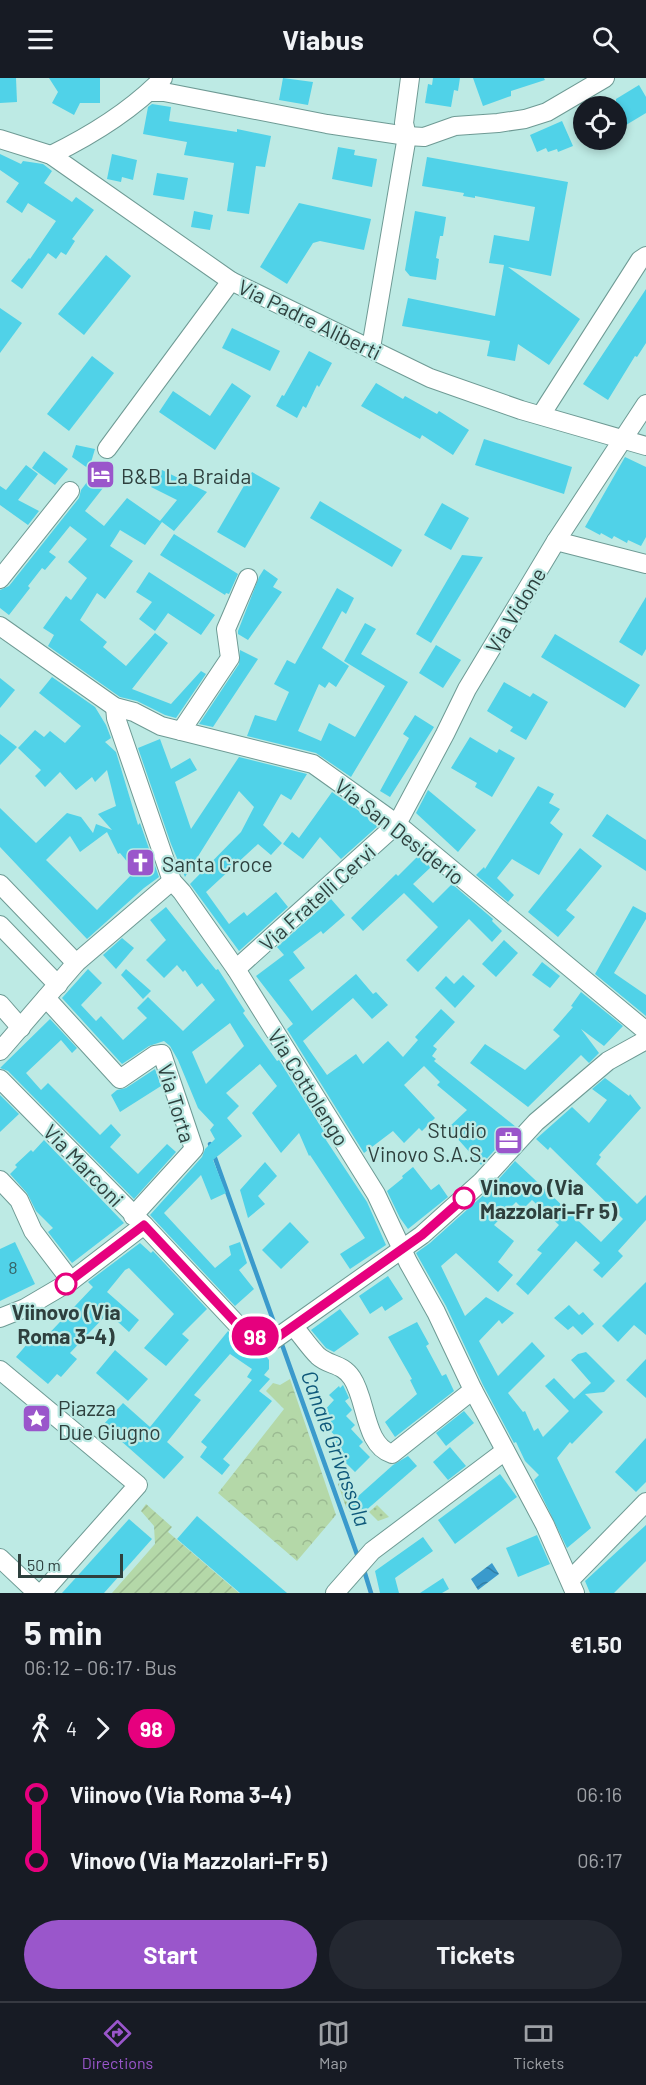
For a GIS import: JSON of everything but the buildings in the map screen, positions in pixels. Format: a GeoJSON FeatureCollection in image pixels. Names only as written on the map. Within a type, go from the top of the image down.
{"type":"FeatureCollection","features":[{"type":"Feature","properties":{"kind":"street"},"geometry":{"type":"LineString","coordinates":[[51,155],[103,127],[150,92],[163,78]]}},
{"type":"Feature","properties":{"kind":"street"},"geometry":{"type":"LineString","coordinates":[[371,348],[406,136],[404,123],[410,78]]}},
{"type":"Feature","properties":{"kind":"street"},"geometry":{"type":"LineString","coordinates":[[150,92],[164,92],[327,124],[424,137],[463,124],[498,123],[525,119],[547,112],[605,78]]}},
{"type":"Feature","properties":{"kind":"street","name":"Via Padre Aliberti"},"geometry":{"type":"LineString","coordinates":[[0,139],[51,155],[231,281],[430,378],[521,410],[646,446]]}},
{"type":"Feature","properties":{"kind":"street"},"geometry":{"type":"LineString","coordinates":[[541,415],[640,260],[646,256]]}},
{"type":"Feature","properties":{"kind":"street"},"geometry":{"type":"LineString","coordinates":[[107,449],[231,281]]}},
{"type":"Feature","properties":{"kind":"street","name":"Via Vidone"},"geometry":{"type":"LineString","coordinates":[[397,824],[467,689],[556,542],[646,404]]}},
{"type":"Feature","properties":{"kind":"street"},"geometry":{"type":"LineString","coordinates":[[0,579],[70,491]]}},
{"type":"Feature","properties":{"kind":"street"},"geometry":{"type":"LineString","coordinates":[[556,542],[646,564]]}},
{"type":"Feature","properties":{"kind":"street"},"geometry":{"type":"LineString","coordinates":[[181,731],[230,658],[226,629],[248,578]]}},
{"type":"Feature","properties":{"kind":"street"},"geometry":{"type":"LineString","coordinates":[[0,626],[115,707]]}},
{"type":"Feature","properties":{"kind":"street","name":"Via San Desiderio"},"geometry":{"type":"LineString","coordinates":[[115,707],[134,712],[161,726],[313,764],[397,824],[646,1031]]}},
{"type":"Feature","properties":{"kind":"street","name":"Via Cottolengo"},"geometry":{"type":"LineString","coordinates":[[115,707],[120,729],[172,881],[236,969],[376,1194],[473,1390],[545,1525],[573,1587]]}},
{"type":"Feature","properties":{"kind":"street","name":"Via Fratelli Cervi"},"geometry":{"type":"LineString","coordinates":[[236,969],[397,824]]}},
{"type":"Feature","properties":{"kind":"street"},"geometry":{"type":"LineString","coordinates":[[1,1047],[21,1028],[76,963],[172,881]]}},
{"type":"Feature","properties":{"kind":"street"},"geometry":{"type":"LineString","coordinates":[[0,884],[76,963]]}},
{"type":"Feature","properties":{"kind":"street"},"geometry":{"type":"LineString","coordinates":[[0,925],[52,992]]}},
{"type":"Feature","properties":{"kind":"street","name":"Via Torta"},"geometry":{"type":"LineString","coordinates":[[52,992],[120,1079],[154,1055],[162,1054],[194,1149],[138,1221]]}},
{"type":"Feature","properties":{"kind":"street"},"geometry":{"type":"LineString","coordinates":[[0,1004],[21,1028]]}},
{"type":"Feature","properties":{"kind":"street"},"geometry":{"type":"LineString","coordinates":[[473,1390],[392,1454],[385,1452],[369,1428],[363,1401],[353,1378],[343,1367],[320,1357],[283,1334],[422,1235],[481,1182],[536,1122],[608,1061],[646,1040]]}},
{"type":"Feature","properties":{"kind":"street","name":"Via Marconi"},"geometry":{"type":"LineString","coordinates":[[0,1079],[247,1335],[283,1334]]}},
{"type":"Feature","properties":{"kind":"street"},"geometry":{"type":"LineString","coordinates":[[0,1180],[19,1200],[33,1231],[71,1281]]}},
{"type":"Feature","properties":{"kind":"street"},"geometry":{"type":"LineString","coordinates":[[0,1318],[25,1308],[71,1281],[138,1221]]}},
{"type":"Feature","properties":{"kind":"street"},"geometry":{"type":"LineString","coordinates":[[49,1293],[58,1264]]}},
{"type":"Feature","properties":{"kind":"street"},"geometry":{"type":"LineString","coordinates":[[0,1370],[138,1485],[42,1593]]}},
{"type":"Feature","properties":{"kind":"street"},"geometry":{"type":"LineString","coordinates":[[335,1593],[372,1551],[505,1450]]}},
{"type":"Feature","properties":{"kind":"street"},"geometry":{"type":"LineString","coordinates":[[573,1587],[646,1502]]}},
{"type":"Feature","properties":{"kind":"street"},"geometry":{"type":"LineString","coordinates":[[0,1558],[37,1593]]}},
{"type":"Feature","properties":{"kind":"green space"},"geometry":{"type":"Polygon","coordinates":[[[290,1379],[336,1515],[297,1561],[218,1493],[284,1409],[266,1391],[273,1383],[280,1385],[290,1379]]]}},
{"type":"Feature","properties":{"kind":"green space"},"geometry":{"type":"Polygon","coordinates":[[[344,1478],[358,1496],[346,1507],[338,1484],[344,1478]]]}},
{"type":"Feature","properties":{"kind":"green space"},"geometry":{"type":"Polygon","coordinates":[[[146,1504],[172,1527],[168,1532],[239,1593],[112,1593],[155,1544],[154,1526],[141,1511],[146,1504]]]}},
{"type":"Feature","properties":{"kind":"green space"},"geometry":{"type":"Polygon","coordinates":[[[377,1505],[389,1517],[378,1521],[369,1512],[377,1505]]]}},
{"type":"Feature","properties":{"kind":"water"},"geometry":{"type":"Polygon","coordinates":[[[492,1563],[499,1574],[478,1590],[471,1579],[492,1563]]]}},
{"type":"Feature","properties":{"kind":"waterway","name":"Canale Grivassola"},"geometry":{"type":"LineString","coordinates":[[210,1144],[277,1331]]}},
{"type":"Feature","properties":{"kind":"waterway","name":"Canale Grivassola"},"geometry":{"type":"LineString","coordinates":[[280,1339],[359,1560]]}},
{"type":"Feature","properties":{"kind":"waterway","name":"Canale Grivassola"},"geometry":{"type":"LineString","coordinates":[[363,1567],[371,1593]]}},
{"type":"Feature","properties":{"kind":"bus line","name":"98"},"geometry":{"type":"LineString","coordinates":[[66,1284],[144,1225],[247,1335],[275,1339],[422,1235],[464,1198]]}},
{"type":"Feature","properties":{"kind":"place","name":"B&B La Braida"},"geometry":{"type":"Point","coordinates":[100,475]}},
{"type":"Feature","properties":{"kind":"place","name":"Santa Croce"},"geometry":{"type":"Point","coordinates":[141,863]}},
{"type":"Feature","properties":{"kind":"place","name":"Studio Vinovo S.A.S."},"geometry":{"type":"Point","coordinates":[508,1141]}},
{"type":"Feature","properties":{"kind":"place","name":"Vinovo (Via Mazzolari-Fr 5)"},"geometry":{"type":"Point","coordinates":[464,1198]}},
{"type":"Feature","properties":{"kind":"place","name":"Viinovo (Via Roma 3-4)"},"geometry":{"type":"Point","coordinates":[66,1284]}},
{"type":"Feature","properties":{"kind":"place","name":"Piazza Due Giugno"},"geometry":{"type":"Point","coordinates":[37,1419]}}]}
